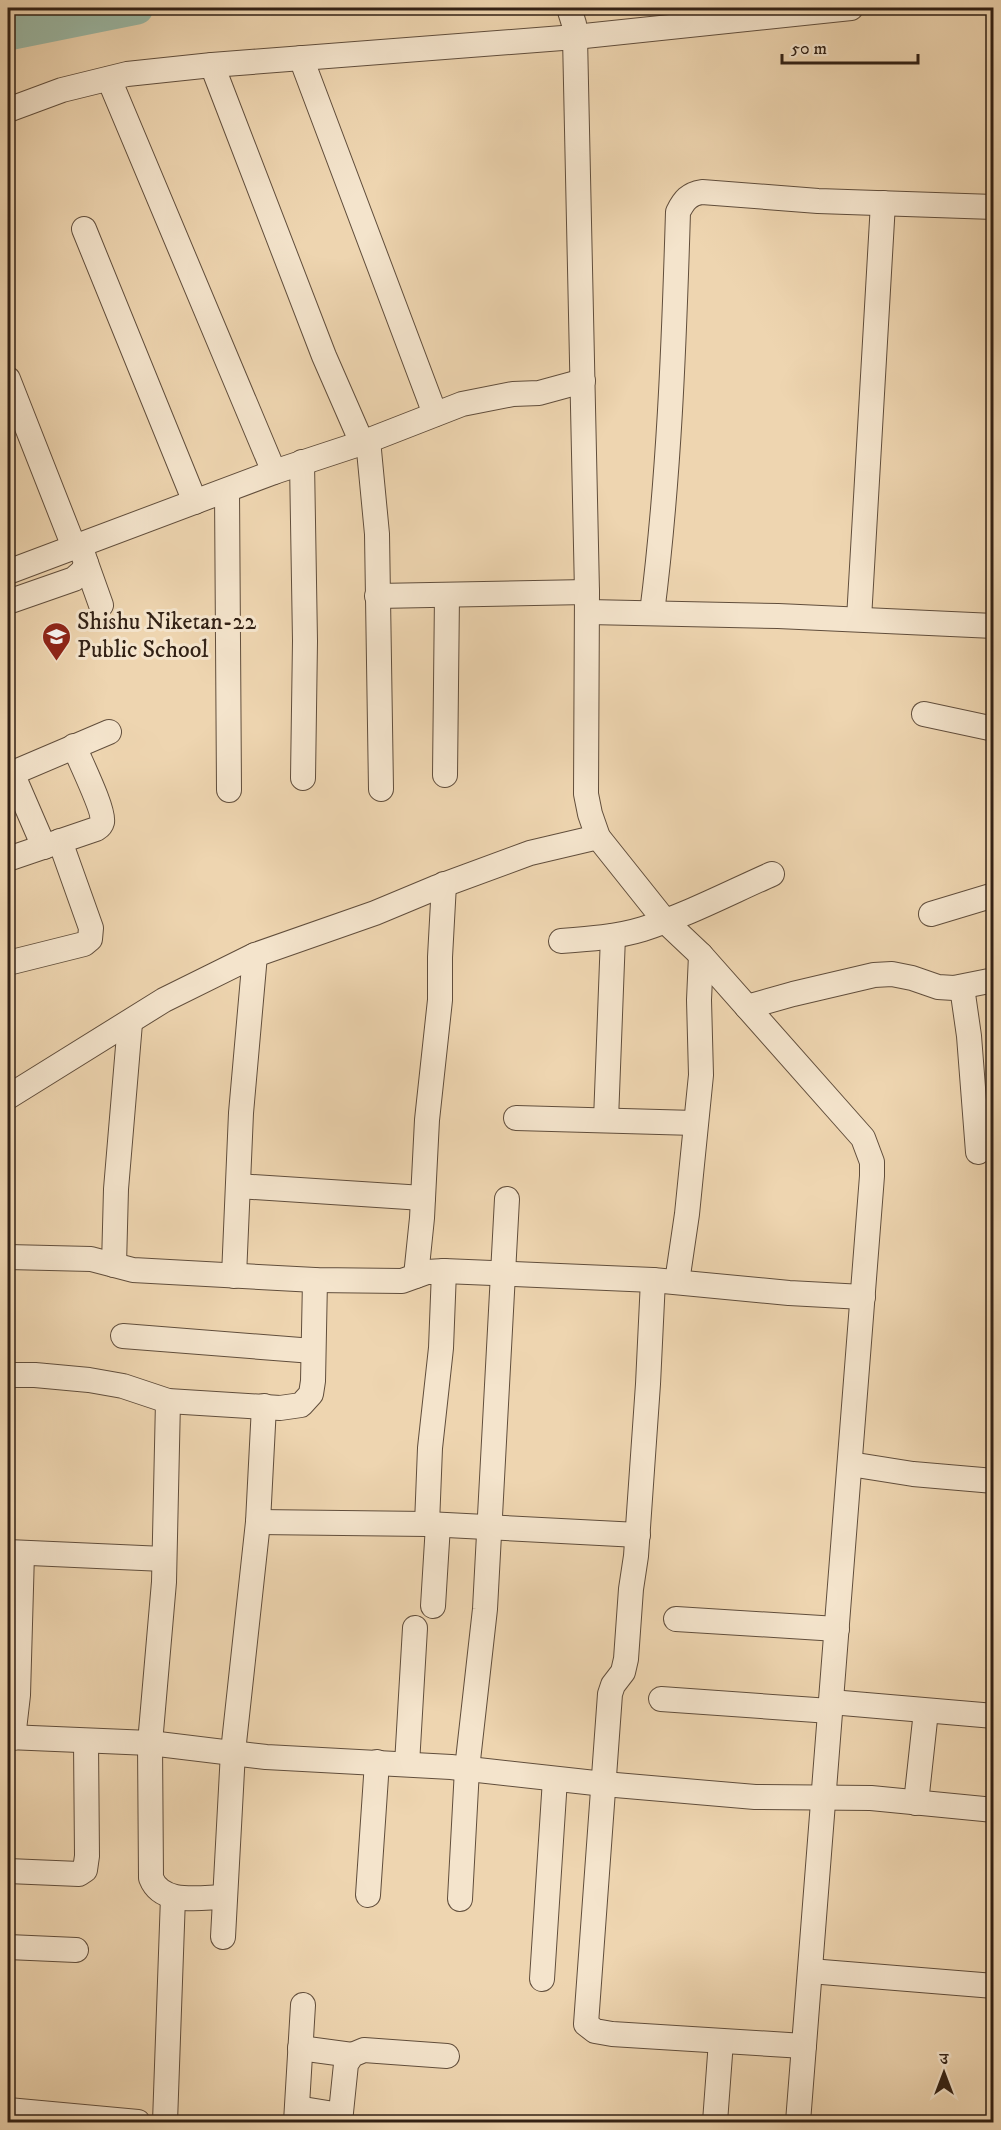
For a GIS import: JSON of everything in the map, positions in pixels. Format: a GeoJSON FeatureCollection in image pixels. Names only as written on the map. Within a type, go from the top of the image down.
{"type":"FeatureCollection","features":[{"type":"Feature","properties":{"kind":"street"},"geometry":{"type":"LineString","coordinates":[[8,110],[62,90],[127,74],[212,65],[575,37],[852,8]]}},
{"type":"Feature","properties":{"kind":"street"},"geometry":{"type":"LineString","coordinates":[[570,10],[575,37],[588,602],[586,794],[590,814],[598,837],[666,921],[701,956],[863,1138],[868,1150],[872,1176],[798,2122]]}},
{"type":"Feature","properties":{"kind":"street"},"geometry":{"type":"LineString","coordinates":[[301,58],[435,414]]}},
{"type":"Feature","properties":{"kind":"street"},"geometry":{"type":"LineString","coordinates":[[212,65],[324,356],[365,441],[377,534],[381,789]]}},
{"type":"Feature","properties":{"kind":"street"},"geometry":{"type":"LineString","coordinates":[[109,79],[274,472]]}},
{"type":"Feature","properties":{"kind":"street"},"geometry":{"type":"LineString","coordinates":[[652,613],[662,532],[675,337],[678,212],[687,197],[702,192],[993,207]]}},
{"type":"Feature","properties":{"kind":"street"},"geometry":{"type":"LineString","coordinates":[[859,619],[866,533],[872,378],[883,203]]}},
{"type":"Feature","properties":{"kind":"street"},"geometry":{"type":"LineString","coordinates":[[84,230],[195,502]]}},
{"type":"Feature","properties":{"kind":"street"},"geometry":{"type":"LineString","coordinates":[[8,379],[101,605]]}},
{"type":"Feature","properties":{"kind":"street"},"geometry":{"type":"LineString","coordinates":[[8,572],[80,552],[195,502],[462,404],[513,394],[539,393],[583,381]]}},
{"type":"Feature","properties":{"kind":"street"},"geometry":{"type":"LineString","coordinates":[[302,462],[305,641],[303,778]]}},
{"type":"Feature","properties":{"kind":"street"},"geometry":{"type":"LineString","coordinates":[[227,491],[229,790]]}},
{"type":"Feature","properties":{"kind":"street"},"geometry":{"type":"LineString","coordinates":[[8,602],[74,579],[82,571],[80,552]]}},
{"type":"Feature","properties":{"kind":"street"},"geometry":{"type":"LineString","coordinates":[[377,596],[447,595],[588,602],[652,613],[859,619],[993,626]]}},
{"type":"Feature","properties":{"kind":"street"},"geometry":{"type":"LineString","coordinates":[[445,775],[447,595]]}},
{"type":"Feature","properties":{"kind":"street"},"geometry":{"type":"LineString","coordinates":[[924,714],[993,729]]}},
{"type":"Feature","properties":{"kind":"street"},"geometry":{"type":"LineString","coordinates":[[10,956],[84,944],[90,939],[91,928],[52,844],[10,774],[109,732]]}},
{"type":"Feature","properties":{"kind":"street"},"geometry":{"type":"LineString","coordinates":[[8,859],[96,829],[102,822],[101,810],[74,746]]}},
{"type":"Feature","properties":{"kind":"street"},"geometry":{"type":"LineString","coordinates":[[8,1096],[164,1000],[255,956],[375,913],[444,884],[530,853],[598,837]]}},
{"type":"Feature","properties":{"kind":"street"},"geometry":{"type":"LineString","coordinates":[[561,941],[613,936],[666,921],[772,874]]}},
{"type":"Feature","properties":{"kind":"street"},"geometry":{"type":"LineString","coordinates":[[416,1276],[427,1120],[435,1065],[440,1000],[444,884]]}},
{"type":"Feature","properties":{"kind":"street"},"geometry":{"type":"LineString","coordinates":[[931,914],[993,896]]}},
{"type":"Feature","properties":{"kind":"street"},"geometry":{"type":"LineString","coordinates":[[606,1120],[613,936]]}},
{"type":"Feature","properties":{"kind":"street"},"geometry":{"type":"LineString","coordinates":[[234,1276],[242,1113],[255,956]]}},
{"type":"Feature","properties":{"kind":"street"},"geometry":{"type":"LineString","coordinates":[[678,1282],[701,1075],[699,1000],[701,956]]}},
{"type":"Feature","properties":{"kind":"street"},"geometry":{"type":"LineString","coordinates":[[747,1007],[793,993],[874,975],[892,974],[938,987],[962,987],[993,980]]}},
{"type":"Feature","properties":{"kind":"street"},"geometry":{"type":"LineString","coordinates":[[962,987],[969,1036],[978,1152]]}},
{"type":"Feature","properties":{"kind":"street"},"geometry":{"type":"LineString","coordinates":[[114,1265],[116,1189],[130,1023]]}},
{"type":"Feature","properties":{"kind":"street"},"geometry":{"type":"LineString","coordinates":[[516,1118],[695,1123]]}},
{"type":"Feature","properties":{"kind":"street"},"geometry":{"type":"LineString","coordinates":[[238,1186],[423,1198]]}},
{"type":"Feature","properties":{"kind":"street"},"geometry":{"type":"LineString","coordinates":[[460,1899],[467,1769],[485,1610],[507,1199]]}},
{"type":"Feature","properties":{"kind":"street"},"geometry":{"type":"LineString","coordinates":[[8,1257],[91,1260],[133,1270],[315,1280],[402,1281],[435,1270],[503,1275],[653,1280],[789,1293],[863,1297]]}},
{"type":"Feature","properties":{"kind":"street"},"geometry":{"type":"LineString","coordinates":[[433,1606],[430,1448],[441,1348],[444,1271]]}},
{"type":"Feature","properties":{"kind":"street"},"geometry":{"type":"LineString","coordinates":[[8,1375],[89,1380],[123,1386],[168,1401],[293,1408],[302,1406],[311,1394],[313,1381],[315,1280]]}},
{"type":"Feature","properties":{"kind":"street"},"geometry":{"type":"LineString","coordinates":[[653,1280],[638,1534],[626,1659],[623,1672],[613,1685],[610,1694],[586,2024],[595,2031],[612,2034],[804,2046]]}},
{"type":"Feature","properties":{"kind":"street"},"geometry":{"type":"LineString","coordinates":[[123,1336],[314,1351]]}},
{"type":"Feature","properties":{"kind":"street"},"geometry":{"type":"LineString","coordinates":[[168,1401],[164,1582],[150,1743],[151,1878],[153,1885],[159,1891],[172,1897],[225,1897]]}},
{"type":"Feature","properties":{"kind":"street"},"geometry":{"type":"LineString","coordinates":[[223,1937],[233,1752],[258,1522],[264,1406]]}},
{"type":"Feature","properties":{"kind":"street"},"geometry":{"type":"LineString","coordinates":[[850,1464],[913,1474],[993,1481]]}},
{"type":"Feature","properties":{"kind":"street"},"geometry":{"type":"LineString","coordinates":[[258,1522],[432,1524],[638,1534]]}},
{"type":"Feature","properties":{"kind":"street"},"geometry":{"type":"LineString","coordinates":[[164,1559],[15,1553],[18,1695],[10,1738],[150,1743],[267,1757],[407,1764],[755,1797],[871,1798],[993,1810]]}},
{"type":"Feature","properties":{"kind":"street"},"geometry":{"type":"LineString","coordinates":[[676,1618],[837,1629]]}},
{"type":"Feature","properties":{"kind":"street"},"geometry":{"type":"LineString","coordinates":[[407,1764],[415,1628]]}},
{"type":"Feature","properties":{"kind":"street"},"geometry":{"type":"LineString","coordinates":[[661,1699],[993,1716]]}},
{"type":"Feature","properties":{"kind":"street"},"geometry":{"type":"LineString","coordinates":[[916,1803],[926,1711]]}},
{"type":"Feature","properties":{"kind":"street"},"geometry":{"type":"LineString","coordinates":[[8,1871],[79,1874],[85,1870],[87,1856],[86,1742]]}},
{"type":"Feature","properties":{"kind":"street"},"geometry":{"type":"LineString","coordinates":[[368,1894],[377,1762]]}},
{"type":"Feature","properties":{"kind":"street"},"geometry":{"type":"LineString","coordinates":[[542,1979],[555,1779]]}},
{"type":"Feature","properties":{"kind":"street"},"geometry":{"type":"LineString","coordinates":[[165,2122],[172,1897]]}},
{"type":"Feature","properties":{"kind":"street"},"geometry":{"type":"LineString","coordinates":[[8,1947],[76,1950]]}},
{"type":"Feature","properties":{"kind":"street"},"geometry":{"type":"LineString","coordinates":[[810,1971],[993,1986]]}},
{"type":"Feature","properties":{"kind":"street"},"geometry":{"type":"LineString","coordinates":[[303,2005],[297,2115],[340,2119],[346,2064],[352,2055]]}},
{"type":"Feature","properties":{"kind":"street"},"geometry":{"type":"LineString","coordinates":[[715,2122],[721,2041]]}},
{"type":"Feature","properties":{"kind":"street"},"geometry":{"type":"LineString","coordinates":[[300,2048],[352,2055],[364,2050],[447,2056]]}},
{"type":"Feature","properties":{"kind":"street"},"geometry":{"type":"LineString","coordinates":[[8,2110],[138,2122]]}},
{"type":"Feature","properties":{"kind":"waterway"},"geometry":{"type":"LineString","coordinates":[[8,34],[137,8]]}},
{"type":"Feature","properties":{"kind":"place","name":"Shishu Niketan-22 Public School"},"geometry":{"type":"Point","coordinates":[56,662]}}]}
